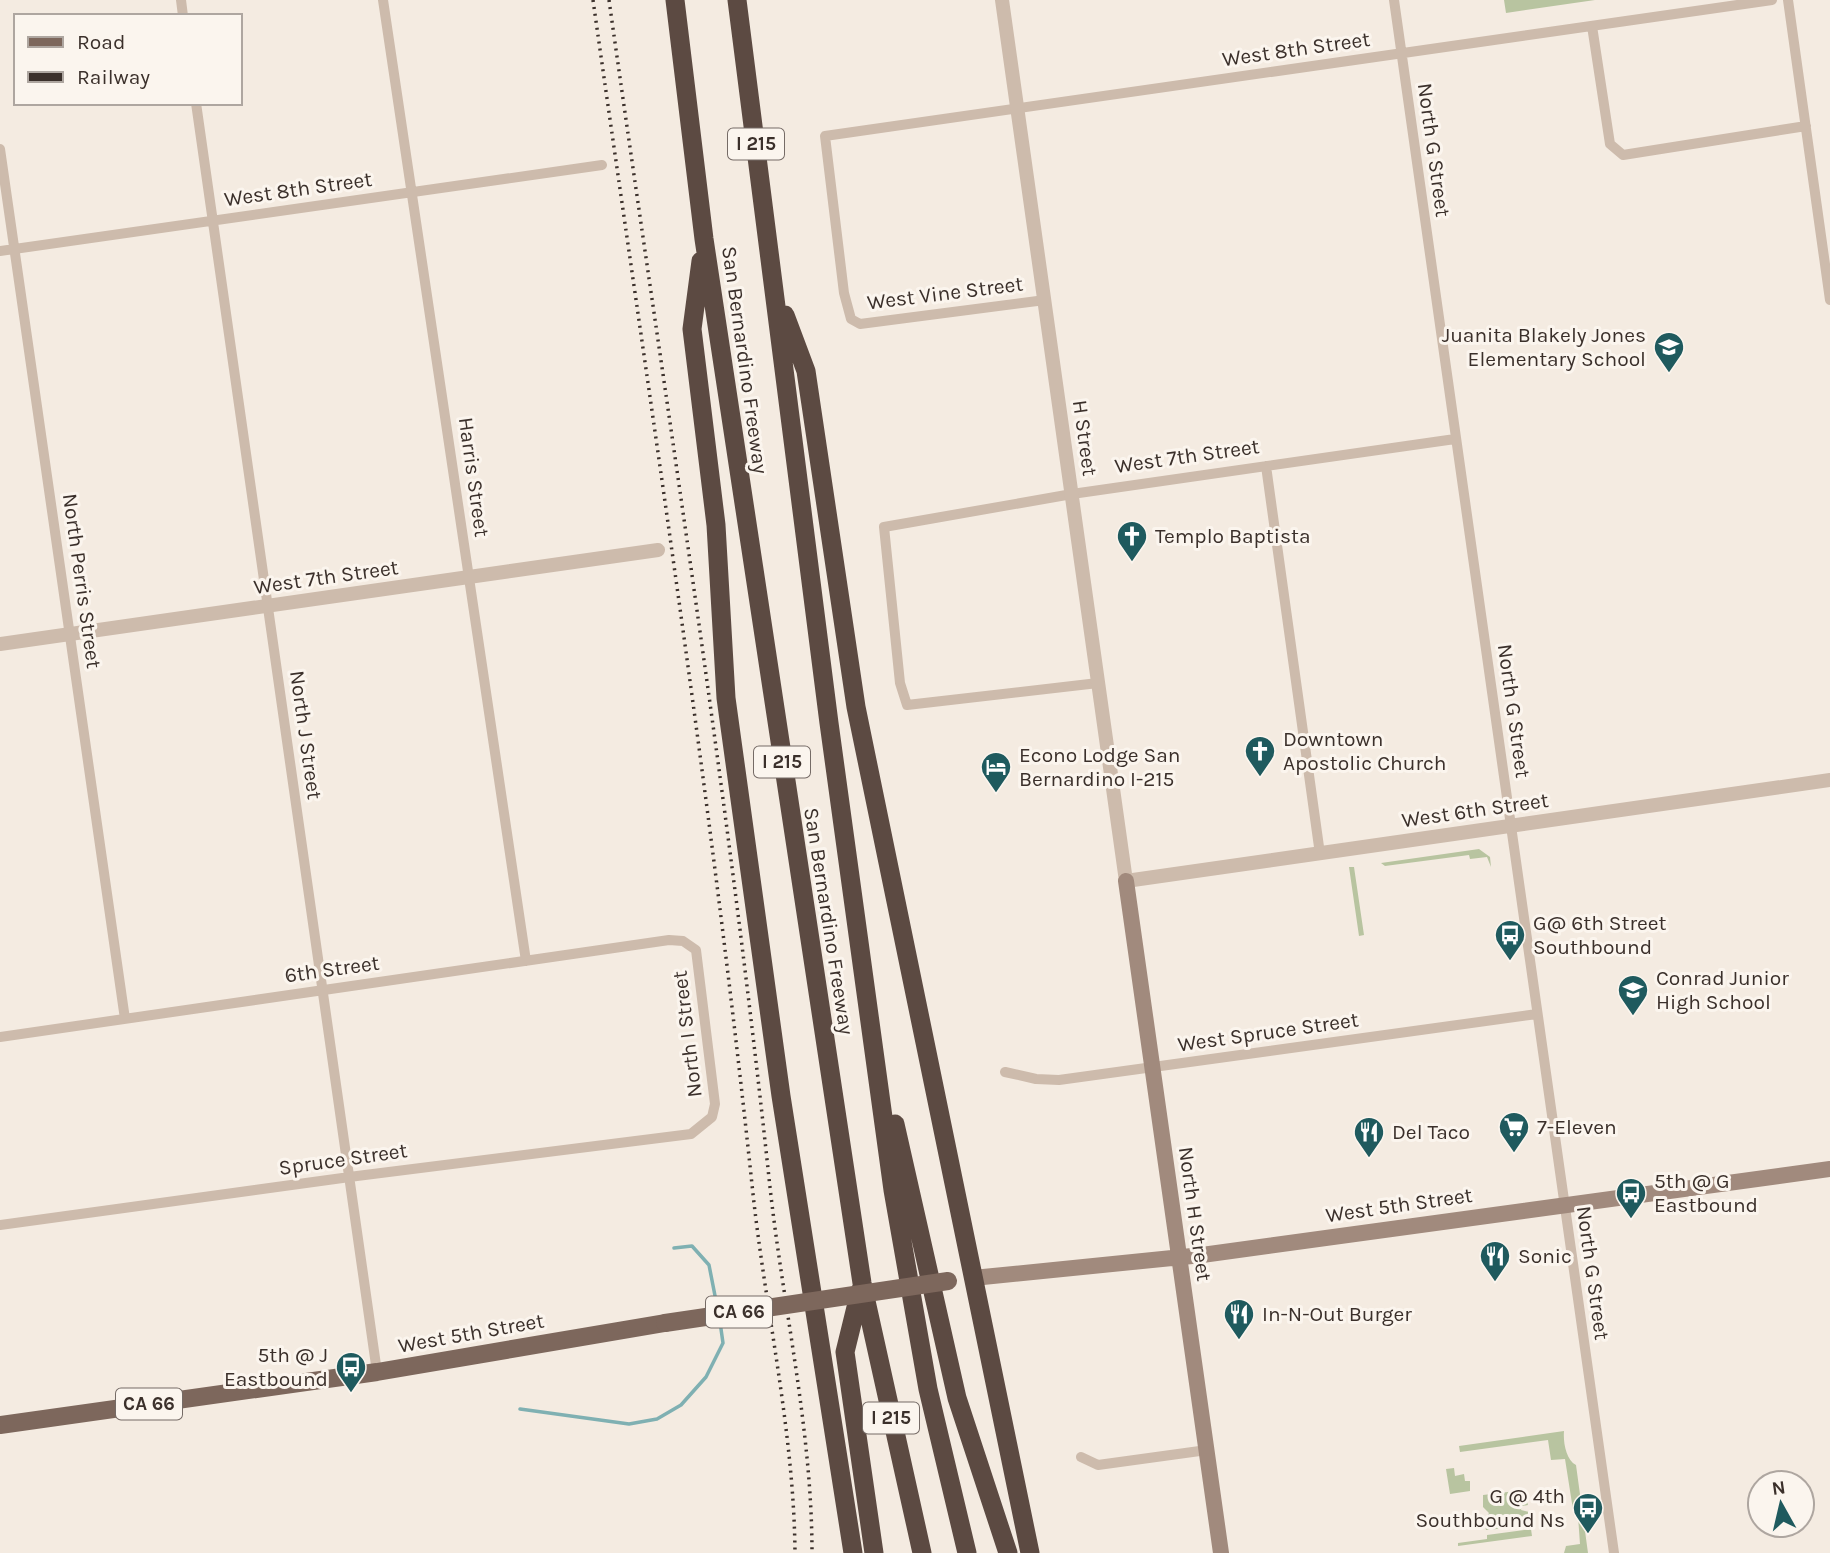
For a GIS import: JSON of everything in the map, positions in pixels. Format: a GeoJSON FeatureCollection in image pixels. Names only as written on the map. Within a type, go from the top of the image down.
{"type":"FeatureCollection","features":[{"type":"Feature","properties":{"kind":"highway","name":"San Bernardino Freeway"},"geometry":{"type":"LineString","coordinates":[[675,0],[704,239],[862,1283],[922,1553]]}},
{"type":"Feature","properties":{"kind":"highway","name":"San Bernardino Freeway"},"geometry":{"type":"LineString","coordinates":[[737,0],[893,1190],[923,1362],[967,1553]]}},
{"type":"Feature","properties":{"kind":"highway"},"geometry":{"type":"LineString","coordinates":[[704,239],[692,329],[716,525],[726,698],[781,1096],[853,1553]]}},
{"type":"Feature","properties":{"kind":"highway"},"geometry":{"type":"LineString","coordinates":[[774,288],[807,371],[856,707],[962,1279],[1030,1553]]}},
{"type":"Feature","properties":{"kind":"highway"},"geometry":{"type":"LineString","coordinates":[[861,962],[957,1398],[1008,1553]]}},
{"type":"Feature","properties":{"kind":"highway"},"geometry":{"type":"LineString","coordinates":[[862,1283],[845,1352],[874,1553]]}},
{"type":"Feature","properties":{"kind":"main road","name":"North H Street"},"geometry":{"type":"LineString","coordinates":[[1126,881],[1221,1553]]}},
{"type":"Feature","properties":{"kind":"main road","name":"West 5th Street"},"geometry":{"type":"LineString","coordinates":[[0,1425],[377,1372],[665,1323],[962,1279],[1180,1258],[1830,1169]]}},
{"type":"Feature","properties":{"kind":"street","name":"Harris Street"},"geometry":{"type":"LineString","coordinates":[[383,0],[526,961]]}},
{"type":"Feature","properties":{"kind":"street","name":"H Street"},"geometry":{"type":"LineString","coordinates":[[1002,0],[1126,881]]}},
{"type":"Feature","properties":{"kind":"street","name":"North G Street"},"geometry":{"type":"LineString","coordinates":[[1394,0],[1614,1553]]}},
{"type":"Feature","properties":{"kind":"street","name":"West 8th Street"},"geometry":{"type":"LineString","coordinates":[[851,319],[844,293],[824,136],[1772,0]]}},
{"type":"Feature","properties":{"kind":"street"},"geometry":{"type":"LineString","coordinates":[[1788,0],[1830,300]]}},
{"type":"Feature","properties":{"kind":"street"},"geometry":{"type":"LineString","coordinates":[[1592,26],[1610,144],[1623,155],[1805,126]]}},
{"type":"Feature","properties":{"kind":"street","name":"North J Street"},"geometry":{"type":"LineString","coordinates":[[196,105],[377,1372]]}},
{"type":"Feature","properties":{"kind":"street","name":"North Perris Street"},"geometry":{"type":"LineString","coordinates":[[0,149],[125,1019]]}},
{"type":"Feature","properties":{"kind":"street","name":"West 8th Street"},"geometry":{"type":"LineString","coordinates":[[0,251],[602,165]]}},
{"type":"Feature","properties":{"kind":"street","name":"West Vine Street"},"geometry":{"type":"LineString","coordinates":[[851,319],[860,324],[1045,300]]}},
{"type":"Feature","properties":{"kind":"street","name":"West 7th Street"},"geometry":{"type":"LineString","coordinates":[[1098,683],[907,705],[900,683],[884,527],[1072,494],[1455,439]]}},
{"type":"Feature","properties":{"kind":"street"},"geometry":{"type":"LineString","coordinates":[[1266,466],[1320,854]]}},
{"type":"Feature","properties":{"kind":"street","name":"West 7th Street"},"geometry":{"type":"LineString","coordinates":[[0,644],[658,551]]}},
{"type":"Feature","properties":{"kind":"street","name":"West 6th Street"},"geometry":{"type":"LineString","coordinates":[[1126,881],[1830,780]]}},
{"type":"Feature","properties":{"kind":"street","name":"6th Street"},"geometry":{"type":"LineString","coordinates":[[0,1037],[668,940]]}},
{"type":"Feature","properties":{"kind":"street","name":"North I Street"},"geometry":{"type":"LineString","coordinates":[[668,940],[683,941],[696,950],[715,1104],[712,1117],[691,1134]]}},
{"type":"Feature","properties":{"kind":"street","name":"West Spruce Street"},"geometry":{"type":"LineString","coordinates":[[1005,1072],[1026,1078],[1059,1080],[1537,1014]]}},
{"type":"Feature","properties":{"kind":"street","name":"Spruce Street"},"geometry":{"type":"LineString","coordinates":[[0,1226],[349,1177],[691,1134]]}},
{"type":"Feature","properties":{"kind":"street"},"geometry":{"type":"LineString","coordinates":[[1081,1457],[1098,1465],[1207,1450]]}},
{"type":"Feature","properties":{"kind":"green space"},"geometry":{"type":"Polygon","coordinates":[[[1504,0],[1595,0],[1506,13],[1504,0]]]}},
{"type":"Feature","properties":{"kind":"green space"},"geometry":{"type":"Polygon","coordinates":[[[1479,849],[1490,857],[1491,867],[1487,857],[1470,859],[1469,855],[1385,866],[1381,863],[1479,849]]]}},
{"type":"Feature","properties":{"kind":"green space"},"geometry":{"type":"Polygon","coordinates":[[[1349,867],[1354,867],[1364,935],[1359,936],[1349,867]]]}},
{"type":"Feature","properties":{"kind":"green space"},"geometry":{"type":"Polygon","coordinates":[[[1564,1431],[1566,1450],[1576,1465],[1588,1553],[1564,1553],[1566,1546],[1580,1544],[1578,1516],[1574,1516],[1565,1459],[1551,1460],[1548,1440],[1460,1452],[1459,1446],[1564,1431]]]}},
{"type":"Feature","properties":{"kind":"green space"},"geometry":{"type":"Polygon","coordinates":[[[1454,1468],[1455,1476],[1464,1474],[1465,1481],[1470,1481],[1470,1491],[1450,1494],[1446,1469],[1454,1468]]]}},
{"type":"Feature","properties":{"kind":"green space"},"geometry":{"type":"Polygon","coordinates":[[[1524,1490],[1528,1505],[1522,1506],[1521,1510],[1529,1512],[1529,1526],[1486,1530],[1484,1521],[1489,1513],[1483,1507],[1483,1495],[1524,1490]]]}},
{"type":"Feature","properties":{"kind":"green space"},"geometry":{"type":"Polygon","coordinates":[[[1531,1529],[1532,1536],[1458,1546],[1458,1543],[1487,1539],[1487,1535],[1531,1529]]]}},
{"type":"Feature","properties":{"kind":"waterway"},"geometry":{"type":"LineString","coordinates":[[674,1248],[692,1246],[709,1265],[718,1311]]}},
{"type":"Feature","properties":{"kind":"waterway"},"geometry":{"type":"LineString","coordinates":[[520,1409],[629,1424],[657,1419],[681,1405],[706,1377],[723,1343],[720,1322]]}},
{"type":"Feature","properties":{"kind":"railway"},"geometry":{"type":"LineString","coordinates":[[593,0],[718,895],[758,1239],[785,1418],[795,1553]]}},
{"type":"Feature","properties":{"kind":"railway"},"geometry":{"type":"LineString","coordinates":[[609,0],[734,883],[775,1225],[802,1412],[811,1506],[812,1553]]}},
{"type":"Feature","properties":{"kind":"place","name":"Juanita Blakely Jones Elementary School"},"geometry":{"type":"Point","coordinates":[1669,374]}},
{"type":"Feature","properties":{"kind":"place","name":"Templo Baptista"},"geometry":{"type":"Point","coordinates":[1132,563]}},
{"type":"Feature","properties":{"kind":"place","name":"Downtown Apostolic Church"},"geometry":{"type":"Point","coordinates":[1260,778]}},
{"type":"Feature","properties":{"kind":"place","name":"Econo Lodge San Bernardino I-215"},"geometry":{"type":"Point","coordinates":[996,794]}},
{"type":"Feature","properties":{"kind":"place","name":"G@ 6th Street Southbound"},"geometry":{"type":"Point","coordinates":[1510,962]}},
{"type":"Feature","properties":{"kind":"place","name":"Conrad Junior High School"},"geometry":{"type":"Point","coordinates":[1633,1017]}},
{"type":"Feature","properties":{"kind":"place","name":"7-Eleven"},"geometry":{"type":"Point","coordinates":[1514,1154]}},
{"type":"Feature","properties":{"kind":"place","name":"Del Taco"},"geometry":{"type":"Point","coordinates":[1369,1159]}},
{"type":"Feature","properties":{"kind":"place","name":"5th @ G Eastbound"},"geometry":{"type":"Point","coordinates":[1631,1220]}},
{"type":"Feature","properties":{"kind":"place","name":"Sonic"},"geometry":{"type":"Point","coordinates":[1495,1283]}},
{"type":"Feature","properties":{"kind":"place","name":"In-N-Out Burger"},"geometry":{"type":"Point","coordinates":[1239,1341]}},
{"type":"Feature","properties":{"kind":"place","name":"5th @ J Eastbound"},"geometry":{"type":"Point","coordinates":[351,1394]}},
{"type":"Feature","properties":{"kind":"place","name":"G @ 4th Southbound Ns"},"geometry":{"type":"Point","coordinates":[1588,1535]}}]}
